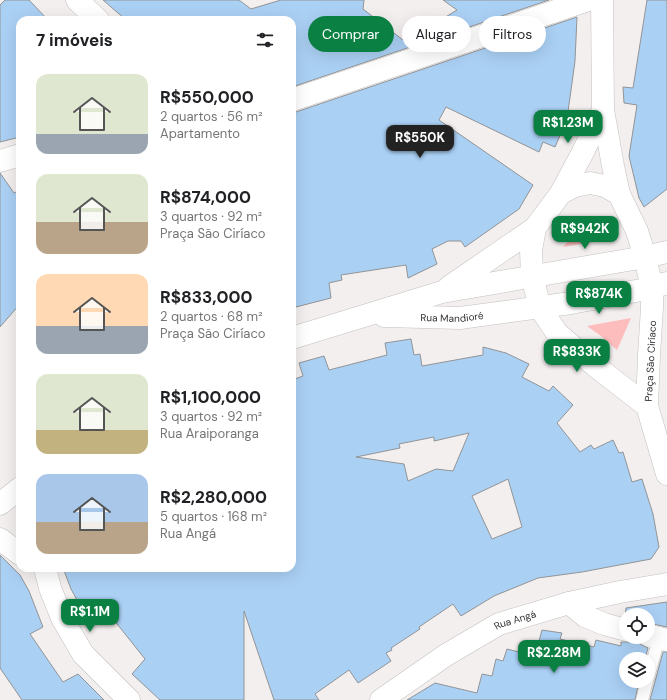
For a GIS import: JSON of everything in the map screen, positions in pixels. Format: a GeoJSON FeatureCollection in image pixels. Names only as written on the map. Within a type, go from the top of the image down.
{"type":"FeatureCollection","features":[{"type":"Feature","properties":{"kind":"street"},"geometry":{"type":"LineString","coordinates":[[77,0],[94,16]]}},
{"type":"Feature","properties":{"kind":"street"},"geometry":{"type":"LineString","coordinates":[[296,99],[588,0]]}},
{"type":"Feature","properties":{"kind":"street","name":"Praça São Ciríaco"},"geometry":{"type":"LineString","coordinates":[[602,0],[603,110],[613,166],[619,194],[637,231],[645,257],[659,286],[652,308],[648,406]]}},
{"type":"Feature","properties":{"kind":"street","name":"Praça São Ciríaco"},"geometry":{"type":"LineString","coordinates":[[603,110],[561,193],[536,228],[531,250],[532,276],[540,308],[557,333],[594,365],[648,406]]}},
{"type":"Feature","properties":{"kind":"street"},"geometry":{"type":"LineString","coordinates":[[0,161],[16,156]]}},
{"type":"Feature","properties":{"kind":"street"},"geometry":{"type":"LineString","coordinates":[[561,193],[575,186],[590,183],[606,186],[619,194]]}},
{"type":"Feature","properties":{"kind":"street"},"geometry":{"type":"LineString","coordinates":[[442,292],[536,228]]}},
{"type":"Feature","properties":{"kind":"street"},"geometry":{"type":"LineString","coordinates":[[532,276],[667,252]]}},
{"type":"Feature","properties":{"kind":"street","name":"Rua Mandioré"},"geometry":{"type":"LineString","coordinates":[[296,337],[442,292],[532,276]]}},
{"type":"Feature","properties":{"kind":"street"},"geometry":{"type":"LineString","coordinates":[[540,308],[659,286]]}},
{"type":"Feature","properties":{"kind":"street","name":"Rua Mandioré"},"geometry":{"type":"LineString","coordinates":[[364,316],[460,318],[540,308]]}},
{"type":"Feature","properties":{"kind":"street"},"geometry":{"type":"LineString","coordinates":[[648,406],[667,474]]}},
{"type":"Feature","properties":{"kind":"street"},"geometry":{"type":"LineString","coordinates":[[0,504],[16,491]]}},
{"type":"Feature","properties":{"kind":"street"},"geometry":{"type":"LineString","coordinates":[[0,540],[16,551]]}},
{"type":"Feature","properties":{"kind":"street"},"geometry":{"type":"LineString","coordinates":[[38,572],[47,578],[62,618],[83,654],[129,700]]}},
{"type":"Feature","properties":{"kind":"street","name":"Rua Angá"},"geometry":{"type":"LineString","coordinates":[[381,700],[446,655],[499,624],[569,603],[667,584]]}},
{"type":"Feature","properties":{"kind":"street"},"geometry":{"type":"LineString","coordinates":[[569,603],[585,616],[619,628]]}},
{"type":"Feature","properties":{"kind":"lane"},"geometry":{"type":"LineString","coordinates":[[655,652],[658,637]]}},
{"type":"Feature","properties":{"kind":"lane"},"geometry":{"type":"LineString","coordinates":[[642,700],[646,688]]}},
{"type":"Feature","properties":{"kind":"shaded area"},"geometry":{"type":"Polygon","coordinates":[[[585,219],[598,241],[563,247],[576,232],[585,219]]]}},
{"type":"Feature","properties":{"kind":"shaded area"},"geometry":{"type":"Polygon","coordinates":[[[631,318],[617,350],[587,326],[631,318]]]}},
{"type":"Feature","properties":{"kind":"building"},"geometry":{"type":"Polygon","coordinates":[[[5,0],[29,0],[44,16],[16,16],[16,138],[0,142],[0,5],[5,0]]]}},
{"type":"Feature","properties":{"kind":"building"},"geometry":{"type":"Polygon","coordinates":[[[103,0],[239,0],[251,9],[281,0],[364,0],[363,9],[372,16],[308,16],[308,52],[394,52],[394,33],[402,39],[402,50],[296,86],[296,16],[121,16],[103,0]]]}},
{"type":"Feature","properties":{"kind":"building"},"geometry":{"type":"Polygon","coordinates":[[[443,0],[549,0],[502,16],[479,16],[479,24],[471,26],[471,16],[447,16],[457,10],[443,0]]]}},
{"type":"Feature","properties":{"kind":"building"},"geometry":{"type":"Polygon","coordinates":[[[647,0],[667,0],[667,189],[644,207],[639,198],[629,156],[637,105],[624,103],[623,87],[633,88],[647,0]]]}},
{"type":"Feature","properties":{"kind":"building"},"geometry":{"type":"Polygon","coordinates":[[[577,17],[575,61],[567,119],[555,147],[543,142],[539,152],[446,107],[439,120],[533,185],[519,209],[465,247],[461,241],[448,241],[432,249],[437,264],[408,278],[406,265],[341,275],[342,280],[329,283],[331,298],[296,307],[296,112],[479,50],[479,52],[546,52],[546,27],[577,17]]]}},
{"type":"Feature","properties":{"kind":"building"},"geometry":{"type":"Polygon","coordinates":[[[0,173],[14,193],[16,192],[16,309],[0,327],[0,173]]]}},
{"type":"Feature","properties":{"kind":"building"},"geometry":{"type":"Polygon","coordinates":[[[411,339],[414,355],[420,354],[422,366],[483,355],[483,347],[506,353],[529,364],[522,377],[549,391],[553,386],[573,405],[557,423],[580,452],[591,445],[594,449],[613,440],[619,453],[623,452],[632,482],[642,479],[653,514],[659,547],[651,559],[582,572],[538,578],[494,596],[461,616],[453,604],[419,627],[420,629],[391,648],[392,650],[386,653],[391,661],[358,683],[349,670],[315,694],[319,700],[274,700],[244,611],[244,700],[160,700],[132,674],[145,659],[98,600],[83,611],[71,589],[65,572],[296,572],[296,379],[303,376],[299,363],[324,356],[329,370],[387,355],[385,343],[411,339]],[[469,433],[434,441],[434,437],[399,444],[400,448],[356,457],[404,464],[408,481],[436,469],[453,471],[469,433]],[[508,479],[472,496],[492,539],[522,527],[508,479]]]}},
{"type":"Feature","properties":{"kind":"building"},"geometry":{"type":"Polygon","coordinates":[[[0,555],[20,575],[29,591],[43,627],[30,634],[63,682],[78,674],[104,700],[22,700],[0,668],[0,555]]]}},
{"type":"Feature","properties":{"kind":"building"},"geometry":{"type":"Polygon","coordinates":[[[667,602],[667,627],[655,624],[655,608],[626,608],[667,602]]]}},
{"type":"Feature","properties":{"kind":"building"},"geometry":{"type":"Polygon","coordinates":[[[542,630],[562,633],[560,639],[594,647],[596,640],[621,646],[621,644],[640,644],[648,648],[647,652],[619,652],[619,688],[638,688],[635,700],[407,700],[435,683],[477,693],[482,674],[492,676],[496,659],[503,661],[507,649],[535,656],[542,630]]]}},
{"type":"Feature","properties":{"kind":"building"},"geometry":{"type":"Polygon","coordinates":[[[663,652],[667,652],[667,700],[650,700],[653,688],[655,688],[655,682],[663,652]]]}}]}
